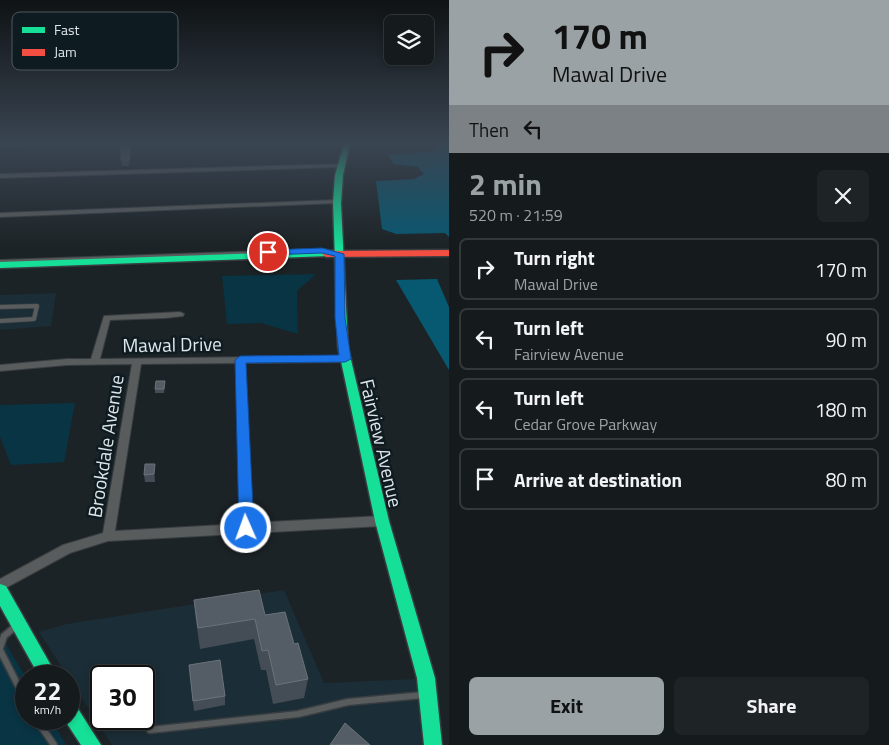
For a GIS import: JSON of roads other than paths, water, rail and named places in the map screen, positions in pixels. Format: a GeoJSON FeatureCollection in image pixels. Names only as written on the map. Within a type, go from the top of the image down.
{"type":"FeatureCollection","features":[{"type":"Feature","properties":{"kind":"main road","name":"Fairview Avenue"},"geometry":{"type":"LineString","coordinates":[[339,179],[335,202],[339,254],[340,318],[345,359],[382,521],[430,694],[433,745]]}},
{"type":"Feature","properties":{"kind":"main road"},"geometry":{"type":"LineString","coordinates":[[4,263],[253,255],[449,253]]}},
{"type":"Feature","properties":{"kind":"main road"},"geometry":{"type":"LineString","coordinates":[[0,591],[42,665]]}},
{"type":"Feature","properties":{"kind":"main road"},"geometry":{"type":"LineString","coordinates":[[80,727],[92,745]]}},
{"type":"Feature","properties":{"kind":"street"},"geometry":{"type":"LineString","coordinates":[[0,215],[335,202]]}},
{"type":"Feature","properties":{"kind":"street"},"geometry":{"type":"LineString","coordinates":[[95,361],[107,318],[180,314]]}},
{"type":"Feature","properties":{"kind":"street","name":"Mawal Drive"},"geometry":{"type":"LineString","coordinates":[[0,368],[38,363],[95,361],[345,359]]}},
{"type":"Feature","properties":{"kind":"street"},"geometry":{"type":"LineString","coordinates":[[240,360],[246,528]]}},
{"type":"Feature","properties":{"kind":"street","name":"Brookdale Avenue"},"geometry":{"type":"LineString","coordinates":[[108,536],[137,361]]}},
{"type":"Feature","properties":{"kind":"street"},"geometry":{"type":"LineString","coordinates":[[0,585],[67,549],[108,536],[382,521]]}},
{"type":"Feature","properties":{"kind":"lane"},"geometry":{"type":"LineString","coordinates":[[0,307],[37,306],[34,319],[0,320]]}},
{"type":"Feature","properties":{"kind":"lane"},"geometry":{"type":"LineString","coordinates":[[15,679],[0,649],[4,636],[19,624]]}},
{"type":"Feature","properties":{"kind":"lane"},"geometry":{"type":"LineString","coordinates":[[155,729],[298,714],[348,702],[430,694]]}},
{"type":"Feature","properties":{"kind":"lane"},"geometry":{"type":"LineString","coordinates":[[42,730],[54,745]]}}]}
